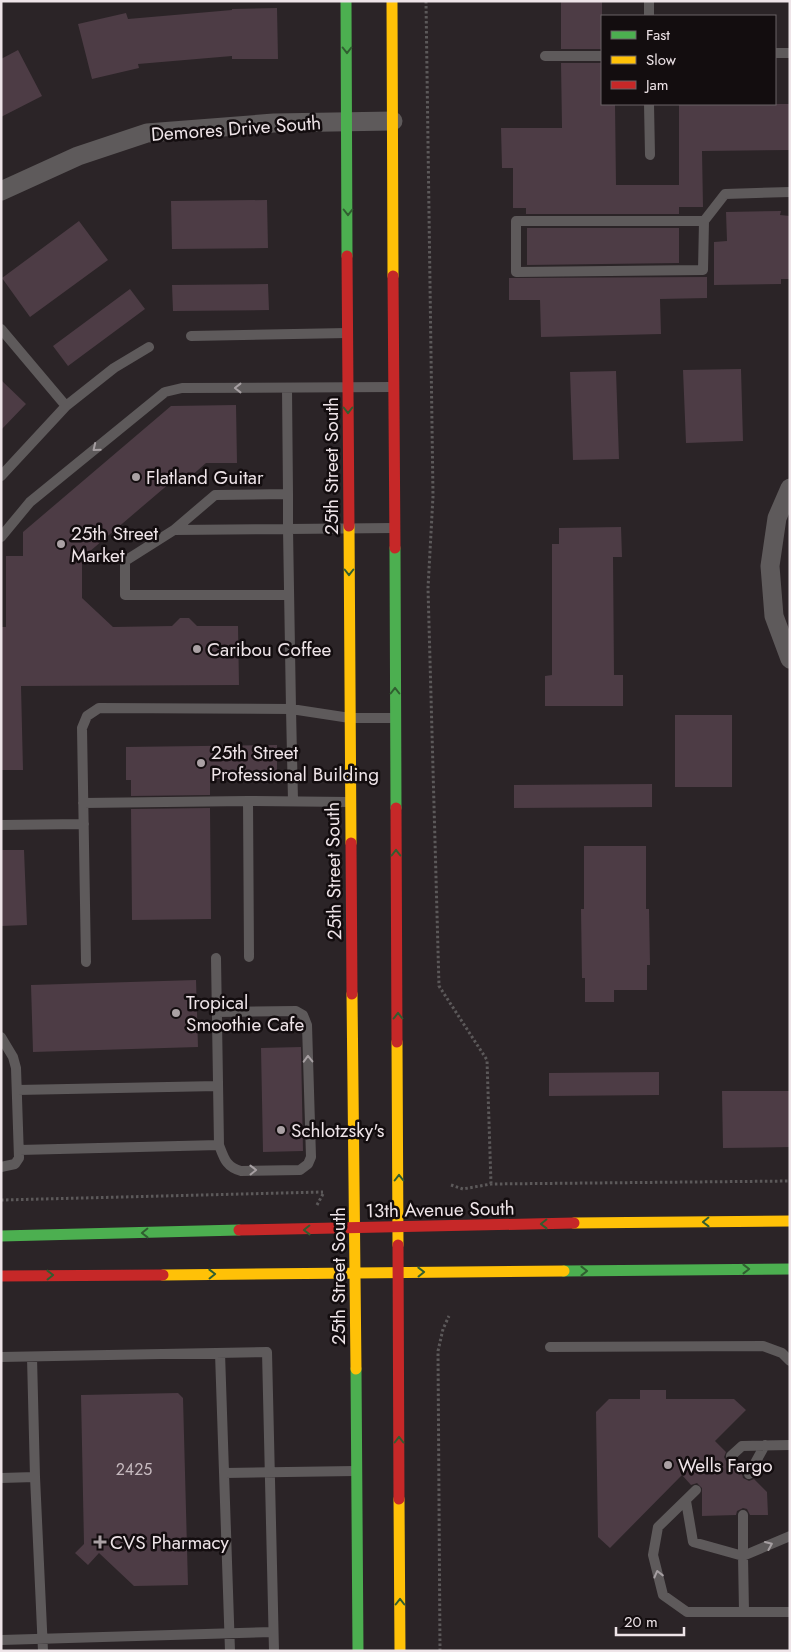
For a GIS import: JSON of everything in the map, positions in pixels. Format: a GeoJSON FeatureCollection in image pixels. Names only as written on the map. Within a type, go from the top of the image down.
{"type":"FeatureCollection","features":[{"type":"Feature","properties":{"kind":"main road","name":"25th Street South"},"geometry":{"type":"LineString","coordinates":[[346,1],[350,802],[356,1228],[358,1651]]}},
{"type":"Feature","properties":{"kind":"main road"},"geometry":{"type":"LineString","coordinates":[[392,1],[400,1651]]}},
{"type":"Feature","properties":{"kind":"main road","name":"13th Avenue South"},"geometry":{"type":"LineString","coordinates":[[1,1236],[504,1224],[790,1221]]}},
{"type":"Feature","properties":{"kind":"main road"},"geometry":{"type":"LineString","coordinates":[[1,1276],[790,1269]]}},
{"type":"Feature","properties":{"kind":"street","name":"Demores Drive South"},"geometry":{"type":"LineString","coordinates":[[1,191],[78,156],[147,133],[274,123],[393,121]]}},
{"type":"Feature","properties":{"kind":"street"},"geometry":{"type":"LineString","coordinates":[[790,488],[777,518],[770,566],[774,616],[790,659]]}},
{"type":"Feature","properties":{"kind":"lane"},"geometry":{"type":"LineString","coordinates":[[648,1],[649,15]]}},
{"type":"Feature","properties":{"kind":"lane"},"geometry":{"type":"LineString","coordinates":[[776,53],[790,53]]}},
{"type":"Feature","properties":{"kind":"lane"},"geometry":{"type":"LineString","coordinates":[[545,56],[601,56]]}},
{"type":"Feature","properties":{"kind":"lane"},"geometry":{"type":"LineString","coordinates":[[649,105],[650,155]]}},
{"type":"Feature","properties":{"kind":"lane"},"geometry":{"type":"LineString","coordinates":[[704,221],[516,221],[516,272],[703,270],[704,221],[725,194],[790,192]]}},
{"type":"Feature","properties":{"kind":"lane"},"geometry":{"type":"LineString","coordinates":[[1,329],[66,406]]}},
{"type":"Feature","properties":{"kind":"lane"},"geometry":{"type":"LineString","coordinates":[[191,336],[348,333]]}},
{"type":"Feature","properties":{"kind":"lane"},"geometry":{"type":"LineString","coordinates":[[1,476],[66,406],[114,368],[149,347]]}},
{"type":"Feature","properties":{"kind":"lane"},"geometry":{"type":"LineString","coordinates":[[1,537],[30,502],[165,392],[182,388],[394,387]]}},
{"type":"Feature","properties":{"kind":"lane"},"geometry":{"type":"LineString","coordinates":[[287,388],[293,801]]}},
{"type":"Feature","properties":{"kind":"lane"},"geometry":{"type":"LineString","coordinates":[[288,494],[215,495],[174,530],[125,561],[125,595],[289,595]]}},
{"type":"Feature","properties":{"kind":"lane"},"geometry":{"type":"LineString","coordinates":[[174,530],[395,528]]}},
{"type":"Feature","properties":{"kind":"lane"},"geometry":{"type":"LineString","coordinates":[[86,962],[82,728],[87,716],[99,708],[291,709],[350,718],[395,718]]}},
{"type":"Feature","properties":{"kind":"lane"},"geometry":{"type":"LineString","coordinates":[[248,801],[249,958]]}},
{"type":"Feature","properties":{"kind":"lane"},"geometry":{"type":"LineString","coordinates":[[83,803],[350,802]]}},
{"type":"Feature","properties":{"kind":"lane"},"geometry":{"type":"LineString","coordinates":[[1,825],[84,824]]}},
{"type":"Feature","properties":{"kind":"lane"},"geometry":{"type":"LineString","coordinates":[[216,958],[219,1145],[226,1163],[241,1171],[300,1170],[308,1164],[310,1157],[307,1025],[303,1015],[296,1011],[217,1012]]}},
{"type":"Feature","properties":{"kind":"lane"},"geometry":{"type":"LineString","coordinates":[[1,1037],[13,1057],[16,1068],[19,1150],[19,1158],[15,1164],[1,1167]]}},
{"type":"Feature","properties":{"kind":"lane"},"geometry":{"type":"LineString","coordinates":[[17,1090],[218,1086]]}},
{"type":"Feature","properties":{"kind":"lane"},"geometry":{"type":"LineString","coordinates":[[19,1150],[219,1145]]}},
{"type":"Feature","properties":{"kind":"lane"},"geometry":{"type":"LineString","coordinates":[[550,1347],[763,1346],[782,1353],[790,1361]]}},
{"type":"Feature","properties":{"kind":"lane"},"geometry":{"type":"LineString","coordinates":[[1,1357],[267,1352],[274,1651]]}},
{"type":"Feature","properties":{"kind":"lane"},"geometry":{"type":"LineString","coordinates":[[220,1353],[230,1651]]}},
{"type":"Feature","properties":{"kind":"lane"},"geometry":{"type":"LineString","coordinates":[[32,1357],[43,1651]]}},
{"type":"Feature","properties":{"kind":"lane"},"geometry":{"type":"LineString","coordinates":[[731,1456],[742,1446],[790,1445]]}},
{"type":"Feature","properties":{"kind":"lane"},"geometry":{"type":"LineString","coordinates":[[749,1474],[765,1446]]}},
{"type":"Feature","properties":{"kind":"lane"},"geometry":{"type":"LineString","coordinates":[[225,1473],[356,1471]]}},
{"type":"Feature","properties":{"kind":"lane"},"geometry":{"type":"LineString","coordinates":[[1,1478],[35,1477]]}},
{"type":"Feature","properties":{"kind":"lane"},"geometry":{"type":"LineString","coordinates":[[696,1490],[658,1527],[653,1554],[664,1595],[687,1612],[790,1612]]}},
{"type":"Feature","properties":{"kind":"lane"},"geometry":{"type":"LineString","coordinates":[[686,1501],[693,1542],[743,1556],[790,1536]]}},
{"type":"Feature","properties":{"kind":"lane"},"geometry":{"type":"LineString","coordinates":[[742,1515],[744,1612]]}},
{"type":"Feature","properties":{"kind":"lane"},"geometry":{"type":"LineString","coordinates":[[1,1640],[273,1632]]}},
{"type":"Feature","properties":{"kind":"path"},"geometry":{"type":"LineString","coordinates":[[426,1],[433,496],[428,588],[439,986],[487,1060],[490,1184]]}},
{"type":"Feature","properties":{"kind":"path"},"geometry":{"type":"LineString","coordinates":[[451,1186],[463,1189],[490,1184],[790,1182]]}},
{"type":"Feature","properties":{"kind":"path"},"geometry":{"type":"LineString","coordinates":[[1,1200],[324,1192]]}},
{"type":"Feature","properties":{"kind":"path"},"geometry":{"type":"LineString","coordinates":[[440,1651],[438,1351],[443,1329],[449,1316]]}},
{"type":"Feature","properties":{"kind":"building"},"geometry":{"type":"Polygon","coordinates":[[[561,1],[602,1],[601,49],[561,49],[561,1]]]}},
{"type":"Feature","properties":{"kind":"building"},"geometry":{"type":"Polygon","coordinates":[[[277,8],[278,59],[232,59],[232,56],[138,64],[139,68],[92,79],[78,24],[126,13],[128,19],[232,9],[277,8]]]}},
{"type":"Feature","properties":{"kind":"building"},"geometry":{"type":"Polygon","coordinates":[[[18,50],[42,96],[1,117],[1,59],[18,50]]]}},
{"type":"Feature","properties":{"kind":"building"},"geometry":{"type":"Polygon","coordinates":[[[561,63],[601,63],[601,105],[615,105],[616,185],[679,185],[679,105],[790,104],[790,150],[702,151],[703,207],[679,207],[679,214],[526,214],[526,208],[513,208],[513,168],[502,168],[501,128],[562,128],[561,63]]]}},
{"type":"Feature","properties":{"kind":"building"},"geometry":{"type":"Polygon","coordinates":[[[267,200],[268,248],[172,249],[171,201],[267,200]]]}},
{"type":"Feature","properties":{"kind":"building"},"geometry":{"type":"Polygon","coordinates":[[[781,211],[780,215],[790,216],[790,279],[781,279],[781,284],[714,285],[714,242],[727,241],[726,212],[781,211]]]}},
{"type":"Feature","properties":{"kind":"building"},"geometry":{"type":"Polygon","coordinates":[[[79,221],[108,260],[30,317],[2,278],[79,221]]]}},
{"type":"Feature","properties":{"kind":"building"},"geometry":{"type":"Polygon","coordinates":[[[527,228],[679,228],[679,263],[527,265],[527,228]]]}},
{"type":"Feature","properties":{"kind":"building"},"geometry":{"type":"Polygon","coordinates":[[[707,277],[707,298],[660,299],[661,334],[541,337],[540,300],[509,300],[509,278],[707,277]]]}},
{"type":"Feature","properties":{"kind":"building"},"geometry":{"type":"Polygon","coordinates":[[[268,284],[269,310],[173,311],[172,285],[268,284]]]}},
{"type":"Feature","properties":{"kind":"building"},"geometry":{"type":"Polygon","coordinates":[[[130,289],[145,309],[68,366],[53,346],[130,289]]]}},
{"type":"Feature","properties":{"kind":"building"},"geometry":{"type":"Polygon","coordinates":[[[741,369],[743,441],[686,443],[683,370],[741,369]]]}},
{"type":"Feature","properties":{"kind":"building"},"geometry":{"type":"Polygon","coordinates":[[[616,371],[619,459],[573,460],[570,372],[616,371]]]}},
{"type":"Feature","properties":{"kind":"building"},"geometry":{"type":"Polygon","coordinates":[[[1,380],[26,404],[1,430],[1,380]]]}},
{"type":"Feature","properties":{"kind":"building","name":"25th Street Market"},"geometry":{"type":"Polygon","coordinates":[[[236,405],[237,463],[206,463],[189,478],[177,477],[82,558],[82,598],[113,627],[172,626],[180,618],[189,618],[197,626],[238,626],[239,685],[21,686],[23,770],[1,770],[1,627],[6,627],[6,556],[23,556],[23,532],[171,406],[236,405]]]}},
{"type":"Feature","properties":{"kind":"building"},"geometry":{"type":"Polygon","coordinates":[[[621,527],[622,557],[613,557],[614,675],[623,675],[623,706],[545,706],[545,676],[552,675],[552,544],[559,544],[559,528],[621,527]]]}},
{"type":"Feature","properties":{"kind":"building"},"geometry":{"type":"Polygon","coordinates":[[[675,715],[732,715],[732,787],[675,787],[675,715]]]}},
{"type":"Feature","properties":{"kind":"building","name":"25th Street Professional Building"},"geometry":{"type":"Polygon","coordinates":[[[277,745],[277,779],[210,779],[210,795],[131,796],[131,780],[126,780],[126,747],[277,745]]]}},
{"type":"Feature","properties":{"kind":"building"},"geometry":{"type":"Polygon","coordinates":[[[652,784],[652,807],[514,808],[514,785],[652,784]]]}},
{"type":"Feature","properties":{"kind":"building"},"geometry":{"type":"Polygon","coordinates":[[[210,808],[211,919],[132,920],[131,809],[210,808]]]}},
{"type":"Feature","properties":{"kind":"building"},"geometry":{"type":"Polygon","coordinates":[[[584,846],[646,846],[646,909],[649,909],[650,965],[647,965],[647,990],[614,990],[614,1002],[585,1002],[585,978],[582,978],[581,909],[584,909],[584,846]]]}},
{"type":"Feature","properties":{"kind":"building"},"geometry":{"type":"Polygon","coordinates":[[[1,850],[24,850],[27,925],[1,926],[1,850]]]}},
{"type":"Feature","properties":{"kind":"building"},"geometry":{"type":"Polygon","coordinates":[[[196,980],[198,1047],[33,1052],[31,985],[196,980]]]}},
{"type":"Feature","properties":{"kind":"building"},"geometry":{"type":"Polygon","coordinates":[[[301,1047],[303,1151],[263,1152],[261,1048],[301,1047]]]}},
{"type":"Feature","properties":{"kind":"building"},"geometry":{"type":"Polygon","coordinates":[[[659,1072],[659,1095],[549,1096],[549,1073],[659,1072]]]}},
{"type":"Feature","properties":{"kind":"building"},"geometry":{"type":"Polygon","coordinates":[[[722,1091],[790,1091],[790,1147],[723,1148],[722,1091]]]}},
{"type":"Feature","properties":{"kind":"building","name":"Wells Fargo"},"geometry":{"type":"Polygon","coordinates":[[[640,1390],[666,1390],[666,1399],[734,1399],[746,1410],[715,1441],[726,1452],[724,1457],[726,1461],[732,1463],[736,1461],[744,1469],[743,1478],[749,1481],[754,1479],[767,1492],[768,1515],[750,1515],[747,1509],[743,1508],[737,1511],[736,1515],[702,1516],[702,1488],[697,1483],[691,1485],[682,1475],[610,1548],[598,1537],[596,1412],[609,1399],[640,1399],[640,1390]]]}},
{"type":"Feature","properties":{"kind":"building","name":"CVS Pharmacy"},"geometry":{"type":"Polygon","coordinates":[[[178,1393],[183,1398],[188,1585],[134,1586],[99,1553],[88,1565],[75,1553],[84,1544],[81,1395],[178,1393]]]}},
{"type":"Feature","properties":{"kind":"traffic: fast"},"geometry":{"type":"LineString","coordinates":[[346,1],[347,256]]}},
{"type":"Feature","properties":{"kind":"traffic: fast"},"geometry":{"type":"LineString","coordinates":[[395,548],[396,808]]}},
{"type":"Feature","properties":{"kind":"traffic: fast"},"geometry":{"type":"LineString","coordinates":[[1,1236],[239,1230]]}},
{"type":"Feature","properties":{"kind":"traffic: fast"},"geometry":{"type":"LineString","coordinates":[[564,1271],[790,1269]]}},
{"type":"Feature","properties":{"kind":"traffic: fast"},"geometry":{"type":"LineString","coordinates":[[356,1369],[358,1651]]}},
{"type":"Feature","properties":{"kind":"traffic: slow"},"geometry":{"type":"LineString","coordinates":[[392,1],[393,276]]}},
{"type":"Feature","properties":{"kind":"traffic: slow"},"geometry":{"type":"LineString","coordinates":[[349,526],[351,843]]}},
{"type":"Feature","properties":{"kind":"traffic: slow"},"geometry":{"type":"LineString","coordinates":[[352,994],[356,1369]]}},
{"type":"Feature","properties":{"kind":"traffic: slow"},"geometry":{"type":"LineString","coordinates":[[397,1042],[398,1245]]}},
{"type":"Feature","properties":{"kind":"traffic: slow"},"geometry":{"type":"LineString","coordinates":[[574,1223],[790,1221]]}},
{"type":"Feature","properties":{"kind":"traffic: slow"},"geometry":{"type":"LineString","coordinates":[[163,1275],[564,1271]]}},
{"type":"Feature","properties":{"kind":"traffic: slow"},"geometry":{"type":"LineString","coordinates":[[399,1499],[400,1651]]}},
{"type":"Feature","properties":{"kind":"traffic: jam"},"geometry":{"type":"LineString","coordinates":[[347,256],[349,526]]}},
{"type":"Feature","properties":{"kind":"traffic: jam"},"geometry":{"type":"LineString","coordinates":[[393,276],[395,548]]}},
{"type":"Feature","properties":{"kind":"traffic: jam"},"geometry":{"type":"LineString","coordinates":[[396,808],[397,1042]]}},
{"type":"Feature","properties":{"kind":"traffic: jam"},"geometry":{"type":"LineString","coordinates":[[351,843],[352,994]]}},
{"type":"Feature","properties":{"kind":"traffic: jam"},"geometry":{"type":"LineString","coordinates":[[239,1230],[574,1223]]}},
{"type":"Feature","properties":{"kind":"traffic: jam"},"geometry":{"type":"LineString","coordinates":[[398,1245],[399,1499]]}},
{"type":"Feature","properties":{"kind":"traffic: jam"},"geometry":{"type":"LineString","coordinates":[[1,1276],[163,1275]]}},
{"type":"Feature","properties":{"kind":"place","name":"Flatland Guitar"},"geometry":{"type":"Point","coordinates":[136,477]}},
{"type":"Feature","properties":{"kind":"place","name":"25th Street Market"},"geometry":{"type":"Point","coordinates":[61,544]}},
{"type":"Feature","properties":{"kind":"place","name":"Caribou Coffee"},"geometry":{"type":"Point","coordinates":[197,649]}},
{"type":"Feature","properties":{"kind":"place","name":"25th Street Professional Building"},"geometry":{"type":"Point","coordinates":[201,763]}},
{"type":"Feature","properties":{"kind":"place","name":"Tropical Smoothie Cafe"},"geometry":{"type":"Point","coordinates":[176,1013]}},
{"type":"Feature","properties":{"kind":"place","name":"Schlotzsky's"},"geometry":{"type":"Point","coordinates":[281,1130]}},
{"type":"Feature","properties":{"kind":"place","name":"Wells Fargo"},"geometry":{"type":"Point","coordinates":[668,1465]}},
{"type":"Feature","properties":{"kind":"place","name":"CVS Pharmacy"},"geometry":{"type":"Point","coordinates":[100,1542]}}]}
